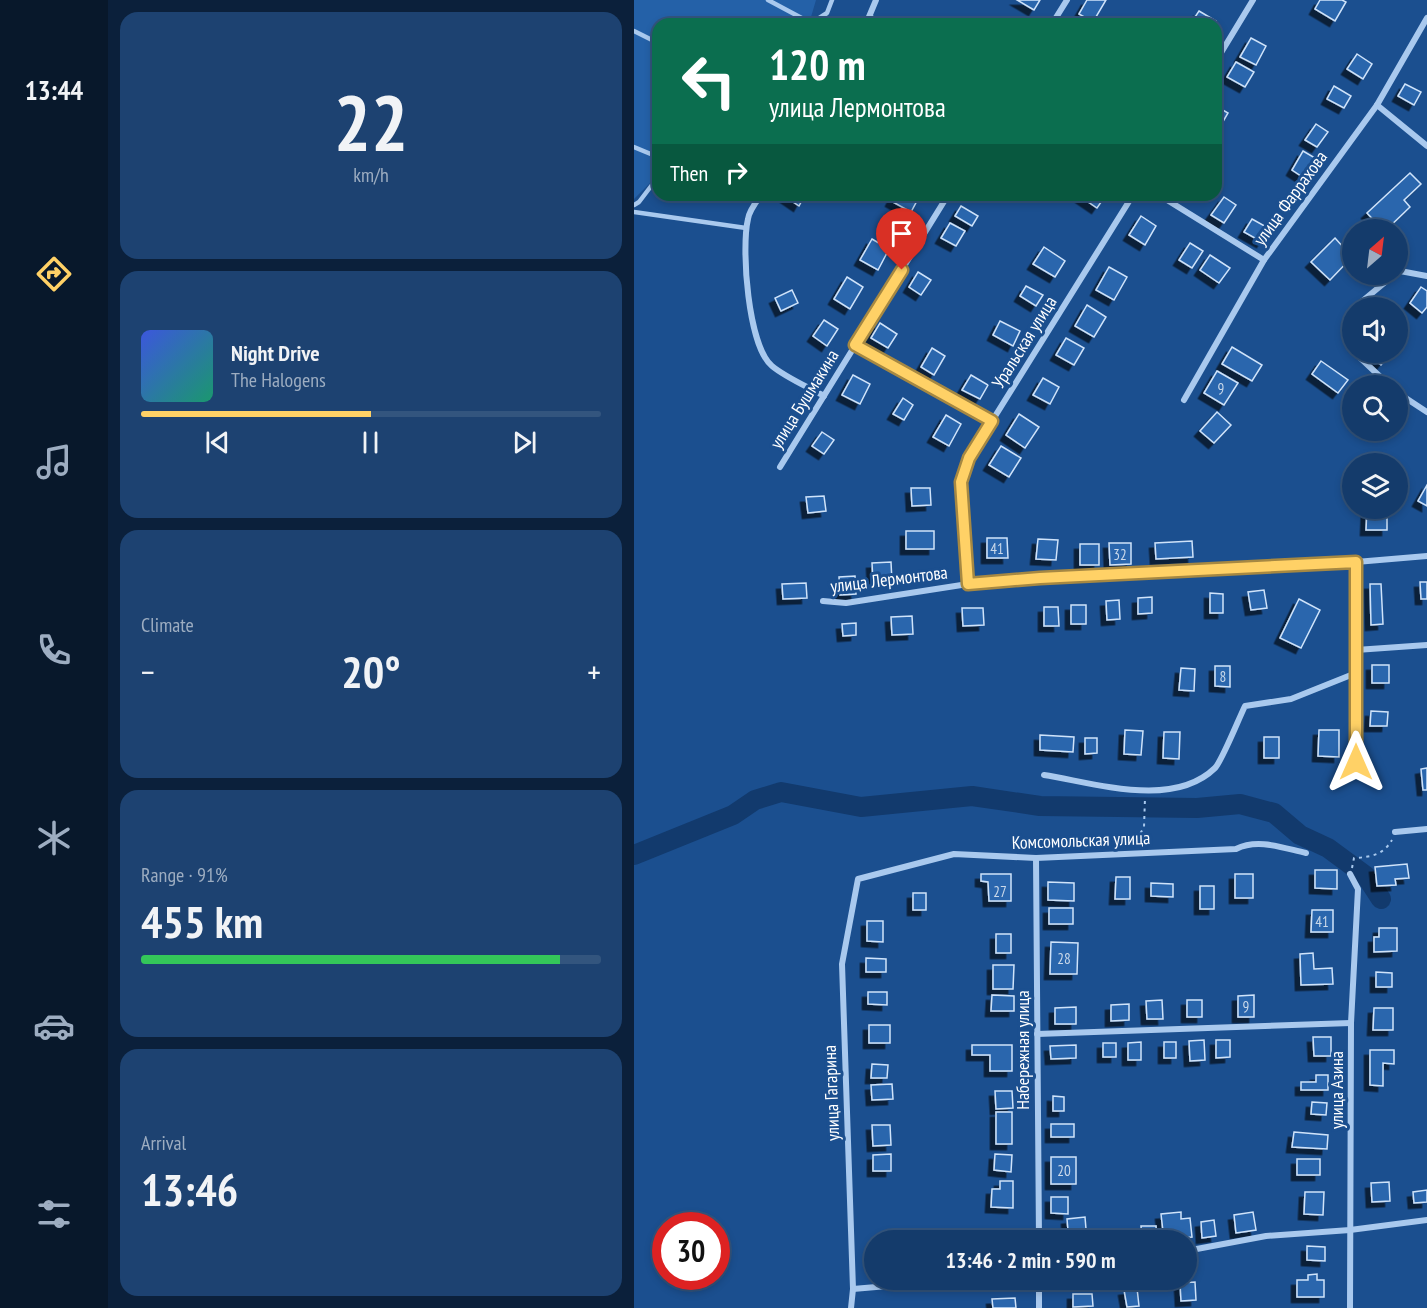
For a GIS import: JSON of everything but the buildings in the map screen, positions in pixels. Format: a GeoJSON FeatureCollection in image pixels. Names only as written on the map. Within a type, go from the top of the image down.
{"type":"FeatureCollection","features":[{"type":"Feature","properties":{"kind":"street"},"geometry":{"type":"LineString","coordinates":[[870,17],[876,0]]}},
{"type":"Feature","properties":{"kind":"street"},"geometry":{"type":"LineString","coordinates":[[1056,18],[1067,0]]}},
{"type":"Feature","properties":{"kind":"street"},"geometry":{"type":"LineString","coordinates":[[1222,51],[1253,0]]}},
{"type":"Feature","properties":{"kind":"street","name":"улица Фаррахова"},"geometry":{"type":"LineString","coordinates":[[1184,400],[1264,260],[1377,105],[1426,18]]}},
{"type":"Feature","properties":{"kind":"street"},"geometry":{"type":"LineString","coordinates":[[1377,105],[1426,146]]}},
{"type":"Feature","properties":{"kind":"street"},"geometry":{"type":"LineString","coordinates":[[757,201],[748,216],[744,240],[750,302],[758,344],[770,365],[824,396]]}},
{"type":"Feature","properties":{"kind":"street","name":"улица Бушмакина"},"geometry":{"type":"LineString","coordinates":[[780,466],[944,201]]}},
{"type":"Feature","properties":{"kind":"street","name":"Уральская улица"},"geometry":{"type":"LineString","coordinates":[[968,584],[961,482],[969,458],[1129,201]]}},
{"type":"Feature","properties":{"kind":"street"},"geometry":{"type":"LineString","coordinates":[[1169,201],[1264,260]]}},
{"type":"Feature","properties":{"kind":"street"},"geometry":{"type":"LineString","coordinates":[[1408,273],[1426,276]]}},
{"type":"Feature","properties":{"kind":"street"},"geometry":{"type":"LineString","coordinates":[[1367,297],[1382,285]]}},
{"type":"Feature","properties":{"kind":"street"},"geometry":{"type":"LineString","coordinates":[[855,345],[992,421]]}},
{"type":"Feature","properties":{"kind":"street"},"geometry":{"type":"LineString","coordinates":[[1365,363],[1378,375]]}},
{"type":"Feature","properties":{"kind":"street"},"geometry":{"type":"LineString","coordinates":[[1408,400],[1426,412]]}},
{"type":"Feature","properties":{"kind":"street","name":"улица Лермонтова"},"geometry":{"type":"LineString","coordinates":[[823,601],[846,603],[968,584],[1040,578],[1356,562],[1426,556]]}},
{"type":"Feature","properties":{"kind":"street"},"geometry":{"type":"LineString","coordinates":[[1356,562],[1356,762]]}},
{"type":"Feature","properties":{"kind":"street"},"geometry":{"type":"LineString","coordinates":[[1356,650],[1426,645]]}},
{"type":"Feature","properties":{"kind":"street"},"geometry":{"type":"LineString","coordinates":[[1044,775],[1145,792],[1187,787],[1216,767],[1245,706],[1291,699],[1356,674]]}},
{"type":"Feature","properties":{"kind":"street"},"geometry":{"type":"LineString","coordinates":[[1395,832],[1426,829]]}},
{"type":"Feature","properties":{"kind":"street","name":"Комсомольская улица"},"geometry":{"type":"LineString","coordinates":[[858,879],[954,854],[1036,858],[1236,849],[1246,844],[1265,844],[1306,853]]}},
{"type":"Feature","properties":{"kind":"street","name":"Набережная улица"},"geometry":{"type":"LineString","coordinates":[[1036,858],[1039,1230]]}},
{"type":"Feature","properties":{"kind":"street","name":"улица Азина"},"geometry":{"type":"LineString","coordinates":[[1350,874],[1358,890],[1351,1023],[1350,1308]]}},
{"type":"Feature","properties":{"kind":"street","name":"улица Гагарина"},"geometry":{"type":"LineString","coordinates":[[851,1308],[853,1289],[842,964],[858,879]]}},
{"type":"Feature","properties":{"kind":"street"},"geometry":{"type":"LineString","coordinates":[[1037,1034],[1351,1023]]}},
{"type":"Feature","properties":{"kind":"street"},"geometry":{"type":"LineString","coordinates":[[1197,1249],[1266,1236],[1350,1230],[1426,1220]]}},
{"type":"Feature","properties":{"kind":"street"},"geometry":{"type":"LineString","coordinates":[[853,1289],[864,1288]]}},
{"type":"Feature","properties":{"kind":"street"},"geometry":{"type":"LineString","coordinates":[[1039,1290],[1039,1308]]}},
{"type":"Feature","properties":{"kind":"lane"},"geometry":{"type":"LineString","coordinates":[[768,0],[801,18]]}},
{"type":"Feature","properties":{"kind":"lane"},"geometry":{"type":"LineString","coordinates":[[818,18],[827,13],[832,0]]}},
{"type":"Feature","properties":{"kind":"lane"},"geometry":{"type":"LineString","coordinates":[[634,31],[652,40]]}},
{"type":"Feature","properties":{"kind":"lane"},"geometry":{"type":"LineString","coordinates":[[634,147],[652,155]]}},
{"type":"Feature","properties":{"kind":"lane"},"geometry":{"type":"LineString","coordinates":[[634,205],[652,185]]}},
{"type":"Feature","properties":{"kind":"lane"},"geometry":{"type":"LineString","coordinates":[[634,212],[746,228]]}},
{"type":"Feature","properties":{"kind":"path"},"geometry":{"type":"LineString","coordinates":[[1129,854],[1144,827],[1146,802]]}},
{"type":"Feature","properties":{"kind":"path"},"geometry":{"type":"LineString","coordinates":[[1354,858],[1372,857],[1385,851],[1392,842],[1395,832]]}},
{"type":"Feature","properties":{"kind":"shaded area"},"geometry":{"type":"Polygon","coordinates":[[[634,0],[816,0],[810,18],[652,18],[652,181],[634,199],[634,0]]]}},
{"type":"Feature","properties":{"kind":"waterway"},"geometry":{"type":"LineString","coordinates":[[634,855],[733,815],[755,800],[781,792],[861,807],[972,796],[1040,806],[1197,808],[1240,804],[1274,813],[1300,835],[1328,848],[1366,876],[1381,899]]}},
{"type":"Feature","properties":{"kind":"route"},"geometry":{"type":"LineString","coordinates":[[902,270],[855,345],[992,421],[969,458],[961,482],[968,584],[1040,578],[1356,562],[1356,762]]}}]}
